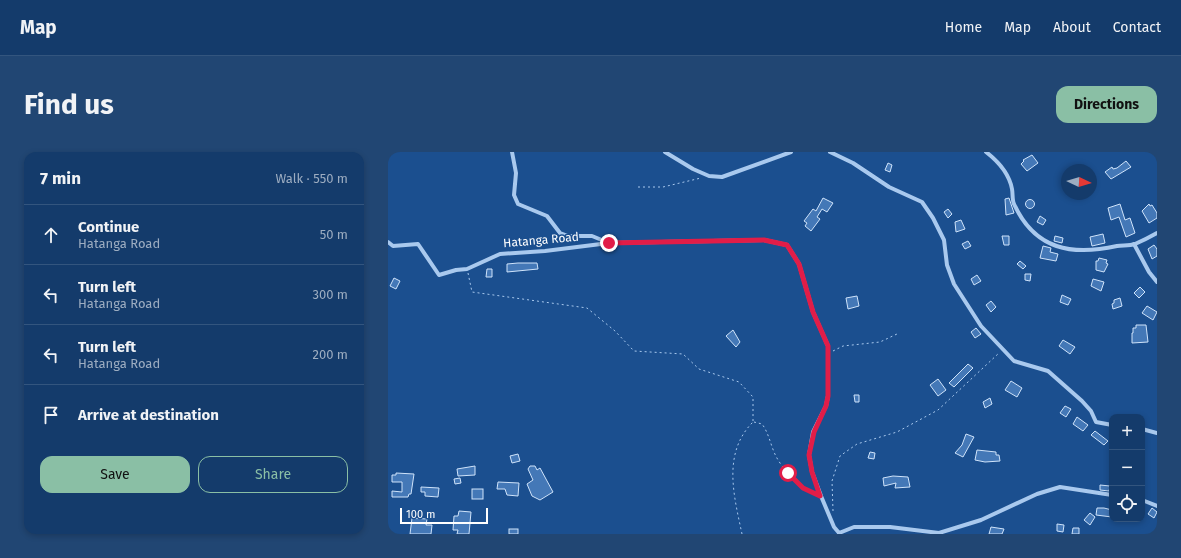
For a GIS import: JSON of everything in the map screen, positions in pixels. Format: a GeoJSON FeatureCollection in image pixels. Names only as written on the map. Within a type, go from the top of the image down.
{"type":"FeatureCollection","features":[{"type":"Feature","properties":{"kind":"street"},"geometry":{"type":"LineString","coordinates":[[512,152],[516,173],[514,195],[518,204],[547,216],[560,233],[568,236],[592,236],[609,243]]}},
{"type":"Feature","properties":{"kind":"street"},"geometry":{"type":"LineString","coordinates":[[666,152],[693,169],[709,176],[722,177],[791,152]]}},
{"type":"Feature","properties":{"kind":"street"},"geometry":{"type":"LineString","coordinates":[[830,152],[853,162],[889,187],[922,202],[933,218],[944,240],[947,265],[954,284],[981,326],[1014,361],[1048,371],[1082,401],[1091,411],[1096,422],[1109,424]]}},
{"type":"Feature","properties":{"kind":"street"},"geometry":{"type":"LineString","coordinates":[[986,152],[1002,167],[1009,178],[1013,203],[1020,216],[1045,243],[1056,248],[1082,252],[1134,244],[1157,233]]}},
{"type":"Feature","properties":{"kind":"street","name":"Hatanga Road"},"geometry":{"type":"LineString","coordinates":[[388,242],[393,246],[418,244],[439,275],[466,269],[500,254],[545,251],[609,243],[764,240],[787,245],[799,264],[813,312],[828,346],[828,396],[826,406],[814,432],[809,455],[812,472],[820,496],[834,527],[839,533]]}},
{"type":"Feature","properties":{"kind":"street"},"geometry":{"type":"LineString","coordinates":[[1134,244],[1149,272],[1157,282]]}},
{"type":"Feature","properties":{"kind":"street"},"geometry":{"type":"LineString","coordinates":[[1145,430],[1157,433]]}},
{"type":"Feature","properties":{"kind":"street"},"geometry":{"type":"LineString","coordinates":[[839,533],[854,527],[890,527],[939,533],[981,520],[1037,494],[1060,487],[1109,495]]}},
{"type":"Feature","properties":{"kind":"street"},"geometry":{"type":"LineString","coordinates":[[1145,501],[1157,506]]}},
{"type":"Feature","properties":{"kind":"path"},"geometry":{"type":"LineString","coordinates":[[638,187],[672,185],[709,176]]}},
{"type":"Feature","properties":{"kind":"path"},"geometry":{"type":"LineString","coordinates":[[466,269],[472,292],[587,308],[616,331],[634,351],[682,354],[699,368],[739,382],[753,397],[754,422]]}},
{"type":"Feature","properties":{"kind":"path"},"geometry":{"type":"LineString","coordinates":[[828,351],[836,351],[843,346],[880,342],[897,334]]}},
{"type":"Feature","properties":{"kind":"path"},"geometry":{"type":"LineString","coordinates":[[833,512],[832,481],[840,456],[857,444],[897,432],[938,410],[1002,350]]}},
{"type":"Feature","properties":{"kind":"path"},"geometry":{"type":"LineString","coordinates":[[754,422],[762,424],[766,430],[774,454],[788,473],[803,488],[820,496]]}},
{"type":"Feature","properties":{"kind":"path"},"geometry":{"type":"LineString","coordinates":[[742,534],[731,473],[736,454],[746,429],[754,422]]}},
{"type":"Feature","properties":{"kind":"building"},"geometry":{"type":"Polygon","coordinates":[[[1032,155],[1038,163],[1027,171],[1021,164],[1024,161],[1023,160],[1032,155]]]}},
{"type":"Feature","properties":{"kind":"building"},"geometry":{"type":"Polygon","coordinates":[[[1126,161],[1131,167],[1111,179],[1105,172],[1112,167],[1113,169],[1117,168],[1126,161]]]}},
{"type":"Feature","properties":{"kind":"building"},"geometry":{"type":"Polygon","coordinates":[[[888,163],[892,165],[890,172],[885,170],[888,163]]]}},
{"type":"Feature","properties":{"kind":"building"},"geometry":{"type":"Polygon","coordinates":[[[823,198],[833,203],[827,212],[822,209],[817,217],[820,219],[811,231],[805,226],[807,223],[804,221],[813,209],[816,211],[823,198]]]}},
{"type":"Feature","properties":{"kind":"building"},"geometry":{"type":"Polygon","coordinates":[[[1009,198],[1014,213],[1006,215],[1005,199],[1009,198]]]}},
{"type":"Feature","properties":{"kind":"building"},"geometry":{"type":"Polygon","coordinates":[[[1030,199],[1035,204],[1030,209],[1025,204],[1030,199]]]}},
{"type":"Feature","properties":{"kind":"building"},"geometry":{"type":"Polygon","coordinates":[[[1120,204],[1125,220],[1130,218],[1135,233],[1126,237],[1119,217],[1111,220],[1108,208],[1120,204]]]}},
{"type":"Feature","properties":{"kind":"building"},"geometry":{"type":"Polygon","coordinates":[[[1149,204],[1150,206],[1152,205],[1157,213],[1157,218],[1149,223],[1142,211],[1149,204]]]}},
{"type":"Feature","properties":{"kind":"building"},"geometry":{"type":"Polygon","coordinates":[[[948,209],[952,214],[948,218],[944,212],[948,209]]]}},
{"type":"Feature","properties":{"kind":"building"},"geometry":{"type":"Polygon","coordinates":[[[1040,216],[1046,220],[1043,225],[1037,222],[1040,216]]]}},
{"type":"Feature","properties":{"kind":"building"},"geometry":{"type":"Polygon","coordinates":[[[961,220],[965,229],[956,232],[955,222],[961,220]]]}},
{"type":"Feature","properties":{"kind":"building"},"geometry":{"type":"Polygon","coordinates":[[[1103,234],[1105,243],[1092,246],[1090,237],[1103,234]]]}},
{"type":"Feature","properties":{"kind":"building"},"geometry":{"type":"Polygon","coordinates":[[[1002,236],[1009,236],[1009,245],[1004,245],[1002,236]]]}},
{"type":"Feature","properties":{"kind":"building"},"geometry":{"type":"Polygon","coordinates":[[[1055,236],[1063,238],[1062,243],[1054,241],[1055,236]]]}},
{"type":"Feature","properties":{"kind":"building"},"geometry":{"type":"Polygon","coordinates":[[[968,241],[971,246],[965,249],[962,244],[968,241]]]}},
{"type":"Feature","properties":{"kind":"building"},"geometry":{"type":"Polygon","coordinates":[[[1154,245],[1157,249],[1157,256],[1152,259],[1148,249],[1154,245]]]}},
{"type":"Feature","properties":{"kind":"building"},"geometry":{"type":"Polygon","coordinates":[[[1043,246],[1051,248],[1050,252],[1058,254],[1056,261],[1040,258],[1043,246]]]}},
{"type":"Feature","properties":{"kind":"building"},"geometry":{"type":"Polygon","coordinates":[[[1099,258],[1107,260],[1106,263],[1108,264],[1104,272],[1096,270],[1096,261],[1098,261],[1099,258]]]}},
{"type":"Feature","properties":{"kind":"building"},"geometry":{"type":"Polygon","coordinates":[[[1020,261],[1026,266],[1023,269],[1017,264],[1020,261]]]}},
{"type":"Feature","properties":{"kind":"building"},"geometry":{"type":"Polygon","coordinates":[[[537,263],[538,269],[507,272],[507,264],[537,263]]]}},
{"type":"Feature","properties":{"kind":"building"},"geometry":{"type":"Polygon","coordinates":[[[487,269],[492,269],[492,277],[486,277],[487,269]]]}},
{"type":"Feature","properties":{"kind":"building"},"geometry":{"type":"Polygon","coordinates":[[[1025,274],[1031,274],[1030,281],[1025,280],[1025,274]]]}},
{"type":"Feature","properties":{"kind":"building"},"geometry":{"type":"Polygon","coordinates":[[[977,275],[981,281],[974,285],[971,279],[977,275]]]}},
{"type":"Feature","properties":{"kind":"building"},"geometry":{"type":"Polygon","coordinates":[[[394,278],[400,281],[396,289],[390,286],[394,278]]]}},
{"type":"Feature","properties":{"kind":"building"},"geometry":{"type":"Polygon","coordinates":[[[1093,279],[1104,282],[1101,291],[1091,286],[1093,279]]]}},
{"type":"Feature","properties":{"kind":"building"},"geometry":{"type":"Polygon","coordinates":[[[1140,287],[1145,292],[1139,298],[1134,293],[1140,287]]]}},
{"type":"Feature","properties":{"kind":"building"},"geometry":{"type":"Polygon","coordinates":[[[1062,295],[1071,299],[1068,305],[1060,302],[1062,295]]]}},
{"type":"Feature","properties":{"kind":"building"},"geometry":{"type":"Polygon","coordinates":[[[857,296],[859,306],[848,309],[846,298],[857,296]]]}},
{"type":"Feature","properties":{"kind":"building"},"geometry":{"type":"Polygon","coordinates":[[[1120,298],[1122,306],[1113,309],[1112,304],[1114,303],[1114,300],[1120,298]]]}},
{"type":"Feature","properties":{"kind":"building"},"geometry":{"type":"Polygon","coordinates":[[[991,301],[996,307],[991,312],[986,305],[991,301]]]}},
{"type":"Feature","properties":{"kind":"building"},"geometry":{"type":"Polygon","coordinates":[[[1147,306],[1157,312],[1153,320],[1142,313],[1147,306]]]}},
{"type":"Feature","properties":{"kind":"building"},"geometry":{"type":"Polygon","coordinates":[[[1136,325],[1146,325],[1148,342],[1132,343],[1133,328],[1136,328],[1136,325]]]}},
{"type":"Feature","properties":{"kind":"building"},"geometry":{"type":"Polygon","coordinates":[[[976,328],[981,334],[975,338],[971,332],[976,328]]]}},
{"type":"Feature","properties":{"kind":"building"},"geometry":{"type":"Polygon","coordinates":[[[733,330],[740,342],[736,347],[726,336],[733,330]]]}},
{"type":"Feature","properties":{"kind":"building"},"geometry":{"type":"Polygon","coordinates":[[[1063,340],[1075,347],[1070,354],[1059,346],[1063,340]]]}},
{"type":"Feature","properties":{"kind":"building"},"geometry":{"type":"Polygon","coordinates":[[[968,364],[973,368],[954,387],[949,383],[968,364]]]}},
{"type":"Feature","properties":{"kind":"building"},"geometry":{"type":"Polygon","coordinates":[[[938,379],[946,390],[938,396],[930,385],[938,379]]]}},
{"type":"Feature","properties":{"kind":"building"},"geometry":{"type":"Polygon","coordinates":[[[1011,381],[1022,388],[1017,397],[1005,390],[1011,381]]]}},
{"type":"Feature","properties":{"kind":"building"},"geometry":{"type":"Polygon","coordinates":[[[854,395],[859,395],[859,402],[855,402],[854,395]]]}},
{"type":"Feature","properties":{"kind":"building"},"geometry":{"type":"Polygon","coordinates":[[[990,398],[992,404],[985,408],[983,402],[990,398]]]}},
{"type":"Feature","properties":{"kind":"building"},"geometry":{"type":"Polygon","coordinates":[[[1065,406],[1071,409],[1066,417],[1060,413],[1065,406]]]}},
{"type":"Feature","properties":{"kind":"building"},"geometry":{"type":"Polygon","coordinates":[[[1077,417],[1088,425],[1083,431],[1073,424],[1077,417]]]}},
{"type":"Feature","properties":{"kind":"building"},"geometry":{"type":"Polygon","coordinates":[[[1095,431],[1108,441],[1104,445],[1091,435],[1095,431]]]}},
{"type":"Feature","properties":{"kind":"building"},"geometry":{"type":"Polygon","coordinates":[[[966,434],[974,437],[963,457],[955,453],[962,445],[966,434]]]}},
{"type":"Feature","properties":{"kind":"building"},"geometry":{"type":"Polygon","coordinates":[[[977,450],[996,452],[996,455],[999,455],[1000,461],[985,462],[975,460],[977,450]]]}},
{"type":"Feature","properties":{"kind":"building"},"geometry":{"type":"Polygon","coordinates":[[[870,452],[875,453],[874,459],[868,458],[870,452]]]}},
{"type":"Feature","properties":{"kind":"building"},"geometry":{"type":"Polygon","coordinates":[[[518,454],[520,461],[512,463],[510,456],[518,454]]]}},
{"type":"Feature","properties":{"kind":"building"},"geometry":{"type":"Polygon","coordinates":[[[475,466],[475,475],[458,476],[457,469],[475,466]]]}},
{"type":"Feature","properties":{"kind":"building"},"geometry":{"type":"Polygon","coordinates":[[[530,466],[535,466],[537,470],[540,468],[553,492],[540,500],[532,496],[527,484],[533,480],[528,469],[530,466]]]}},
{"type":"Feature","properties":{"kind":"building"},"geometry":{"type":"Polygon","coordinates":[[[396,473],[414,474],[411,494],[409,494],[408,497],[392,497],[392,491],[402,492],[402,482],[392,482],[392,475],[396,475],[396,473]]]}},
{"type":"Feature","properties":{"kind":"building"},"geometry":{"type":"Polygon","coordinates":[[[893,476],[908,477],[910,487],[895,488],[896,483],[884,486],[883,478],[893,476]]]}},
{"type":"Feature","properties":{"kind":"building"},"geometry":{"type":"Polygon","coordinates":[[[460,478],[461,483],[455,484],[454,479],[460,478]]]}},
{"type":"Feature","properties":{"kind":"building"},"geometry":{"type":"Polygon","coordinates":[[[498,482],[519,483],[518,496],[507,495],[505,489],[497,489],[498,482]]]}},
{"type":"Feature","properties":{"kind":"building"},"geometry":{"type":"Polygon","coordinates":[[[1100,485],[1109,486],[1109,491],[1100,490],[1100,485]]]}},
{"type":"Feature","properties":{"kind":"building"},"geometry":{"type":"Polygon","coordinates":[[[421,487],[439,488],[438,497],[425,496],[425,492],[421,492],[421,487]]]}},
{"type":"Feature","properties":{"kind":"building"},"geometry":{"type":"Polygon","coordinates":[[[472,489],[483,489],[483,499],[472,499],[472,489]]]}},
{"type":"Feature","properties":{"kind":"building"},"geometry":{"type":"Polygon","coordinates":[[[1097,508],[1109,509],[1109,517],[1096,515],[1097,508]]]}},
{"type":"Feature","properties":{"kind":"building"},"geometry":{"type":"Polygon","coordinates":[[[1152,508],[1157,512],[1154,518],[1148,514],[1152,508]]]}},
{"type":"Feature","properties":{"kind":"building"},"geometry":{"type":"Polygon","coordinates":[[[459,511],[471,512],[469,534],[457,534],[458,530],[453,530],[454,516],[458,516],[459,511]]]}},
{"type":"Feature","properties":{"kind":"building"},"geometry":{"type":"Polygon","coordinates":[[[1090,513],[1095,517],[1090,525],[1084,520],[1090,513]]]}},
{"type":"Feature","properties":{"kind":"building"},"geometry":{"type":"Polygon","coordinates":[[[412,518],[427,519],[426,525],[432,525],[431,534],[410,534],[412,518]]]}},
{"type":"Feature","properties":{"kind":"building"},"geometry":{"type":"Polygon","coordinates":[[[1057,524],[1064,525],[1063,532],[1057,531],[1057,524]]]}},
{"type":"Feature","properties":{"kind":"building"},"geometry":{"type":"Polygon","coordinates":[[[991,527],[1004,529],[1002,534],[989,534],[991,527]]]}},
{"type":"Feature","properties":{"kind":"building"},"geometry":{"type":"Polygon","coordinates":[[[1073,528],[1079,528],[1079,534],[1072,534],[1073,528]]]}},
{"type":"Feature","properties":{"kind":"building"},"geometry":{"type":"Polygon","coordinates":[[[509,529],[518,529],[518,534],[509,534],[509,529]]]}},
{"type":"Feature","properties":{"kind":"route"},"geometry":{"type":"LineString","coordinates":[[609,243],[764,240],[787,245],[799,264],[813,312],[828,346],[828,396],[826,406],[814,432],[809,455],[812,472],[820,496],[803,488],[788,473]]}}]}
